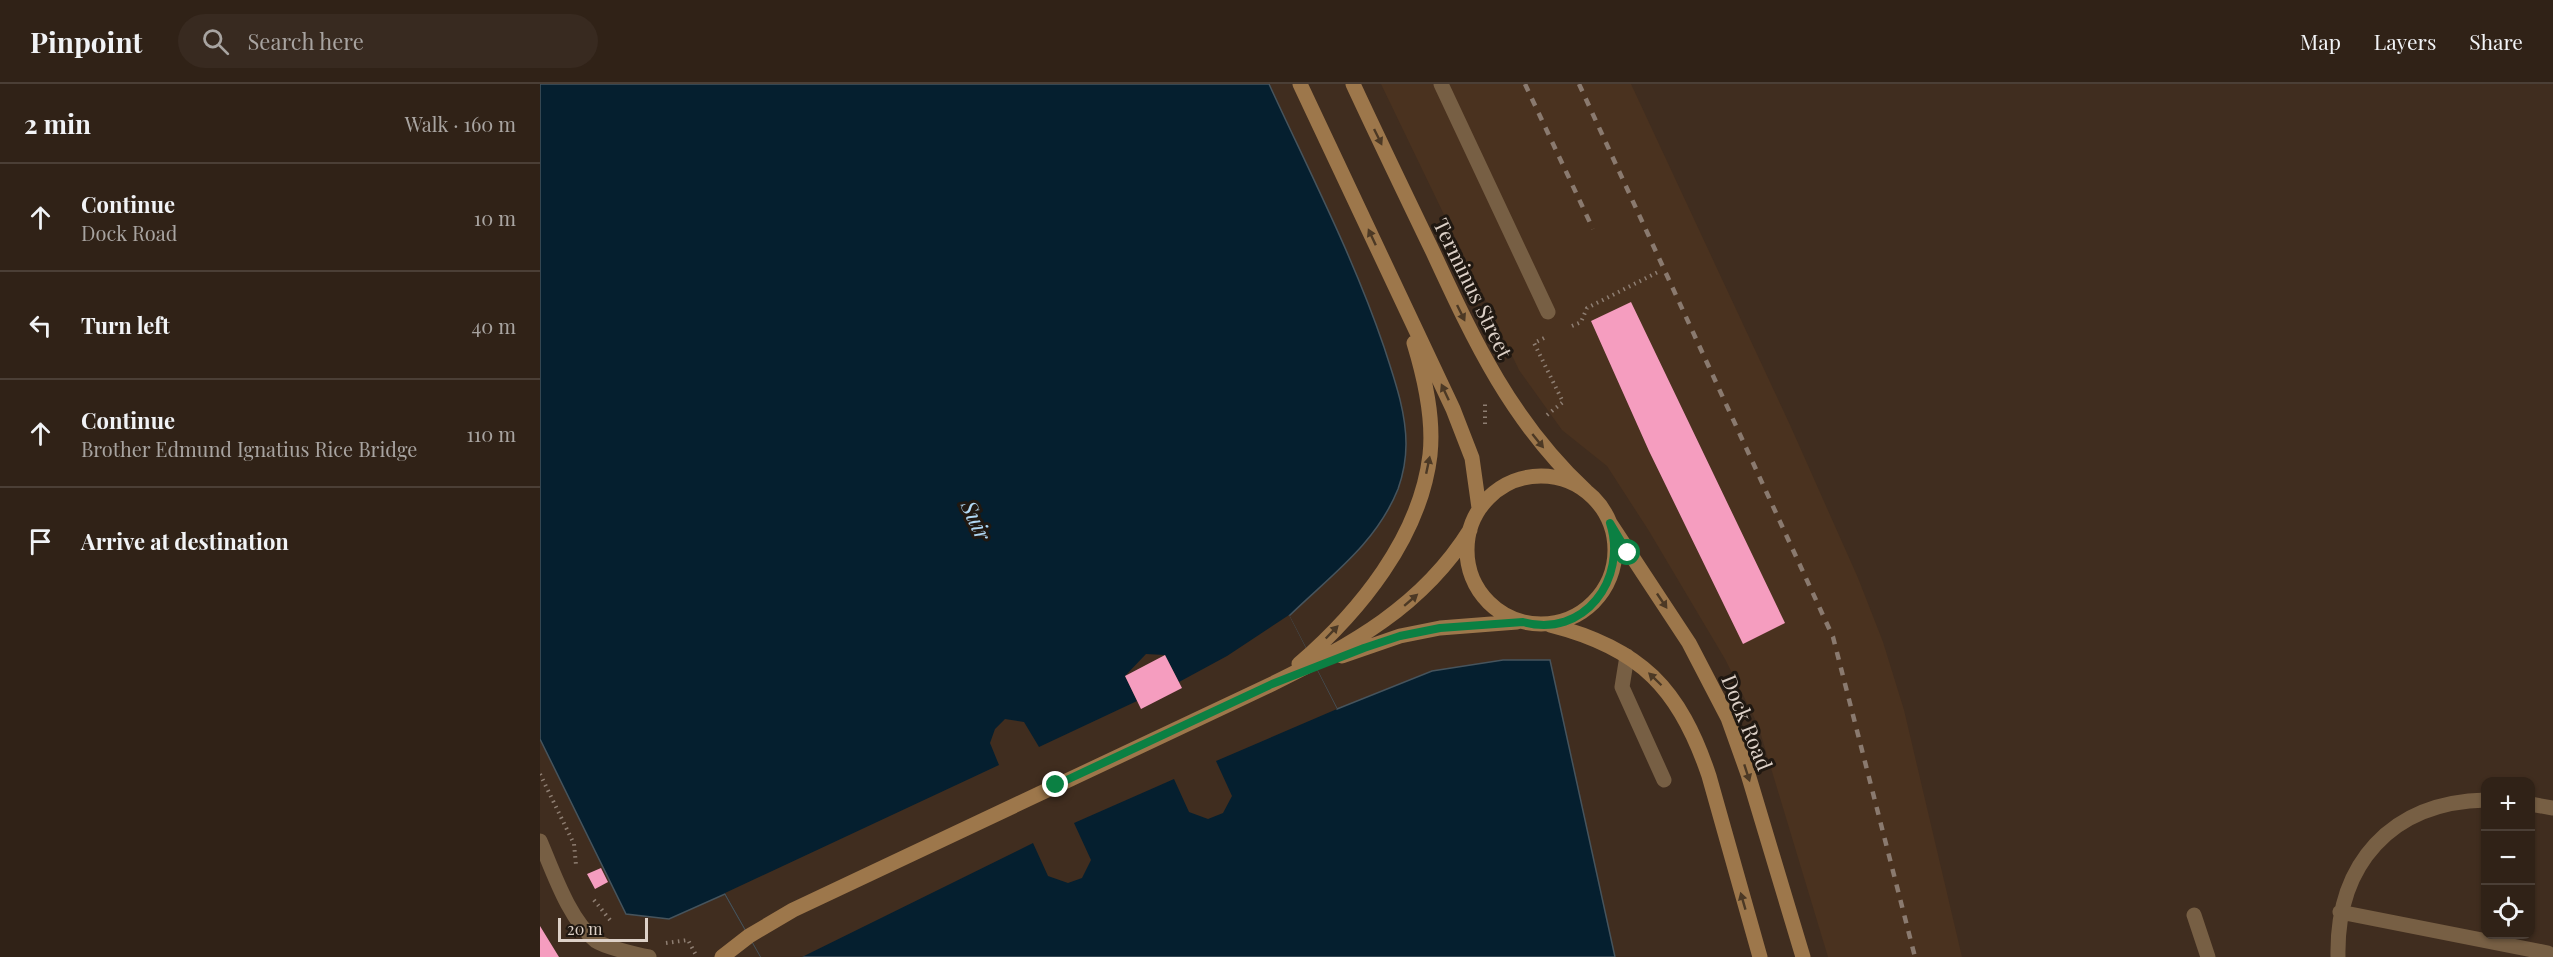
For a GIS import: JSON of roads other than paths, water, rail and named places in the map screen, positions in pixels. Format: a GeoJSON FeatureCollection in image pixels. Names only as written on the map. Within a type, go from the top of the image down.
{"type":"FeatureCollection","features":[{"type":"Feature","properties":{"kind":"main road"},"geometry":{"type":"LineString","coordinates":[[1300,84],[1464,435],[1476,477],[1479,508]]}},
{"type":"Feature","properties":{"kind":"main road","name":"Terminus Street"},"geometry":{"type":"LineString","coordinates":[[1353,84],[1458,307],[1504,393],[1536,438],[1586,491]]}},
{"type":"Feature","properties":{"kind":"main road"},"geometry":{"type":"LineString","coordinates":[[1272,684],[1316,650],[1371,587],[1404,535],[1422,490],[1430,454],[1430,415],[1419,359],[1396,290]]}},
{"type":"Feature","properties":{"kind":"main road"},"geometry":{"type":"LineString","coordinates":[[724,955],[749,936],[793,910],[1272,684],[1348,645],[1394,615],[1433,580],[1450,561],[1470,530],[1479,508],[1503,486],[1530,477],[1561,478],[1586,491],[1603,510],[1610,523],[1614,536],[1615,560],[1604,591],[1582,612],[1569,620],[1534,625],[1512,619],[1497,611],[1484,598],[1472,580],[1466,555],[1470,530]]}},
{"type":"Feature","properties":{"kind":"main road","name":"Dock Road"},"geometry":{"type":"LineString","coordinates":[[1610,523],[1689,643],[1728,718],[1748,774],[1803,957]]}},
{"type":"Feature","properties":{"kind":"main road"},"geometry":{"type":"LineString","coordinates":[[1272,684],[1335,658],[1400,636],[1440,628],[1523,622]]}},
{"type":"Feature","properties":{"kind":"main road"},"geometry":{"type":"LineString","coordinates":[[1545,624],[1578,633],[1627,656],[1657,679],[1681,709],[1690,725],[1712,787],[1760,957]]}},
{"type":"Feature","properties":{"kind":"street"},"geometry":{"type":"LineString","coordinates":[[1441,84],[1548,312]]}},
{"type":"Feature","properties":{"kind":"street"},"geometry":{"type":"LineString","coordinates":[[1627,656],[1622,687],[1664,780]]}},
{"type":"Feature","properties":{"kind":"street"},"geometry":{"type":"LineString","coordinates":[[2338,957],[2340,912],[2360,867],[2379,841],[2399,823],[2425,811],[2442,806],[2481,801]]}},
{"type":"Feature","properties":{"kind":"street"},"geometry":{"type":"LineString","coordinates":[[2535,805],[2553,808]]}},
{"type":"Feature","properties":{"kind":"street"},"geometry":{"type":"LineString","coordinates":[[540,841],[563,895],[599,949],[649,957]]}},
{"type":"Feature","properties":{"kind":"street"},"geometry":{"type":"LineString","coordinates":[[2340,912],[2548,953]]}},
{"type":"Feature","properties":{"kind":"street"},"geometry":{"type":"LineString","coordinates":[[2194,915],[2208,957]]}},
{"type":"Feature","properties":{"kind":"street"},"geometry":{"type":"LineString","coordinates":[[711,957],[724,955]]}},
{"type":"Feature","properties":{"kind":"water","name":"Suir"},"geometry":{"type":"Polygon","coordinates":[[[540,84],[1269,84],[1330,214],[1372,313],[1399,395],[1406,444],[1404,467],[1389,509],[1365,543],[1351,558],[1289,616],[1337,709],[1432,671],[1503,660],[1550,660],[1615,957],[761,957],[725,894],[669,919],[626,914],[540,739],[540,84]]]}},
{"type":"Feature","properties":{"kind":"railway"},"geometry":{"type":"LineString","coordinates":[[1525,84],[1593,229]]}},
{"type":"Feature","properties":{"kind":"railway"},"geometry":{"type":"LineString","coordinates":[[1579,84],[1833,637],[1915,957]]}}]}
